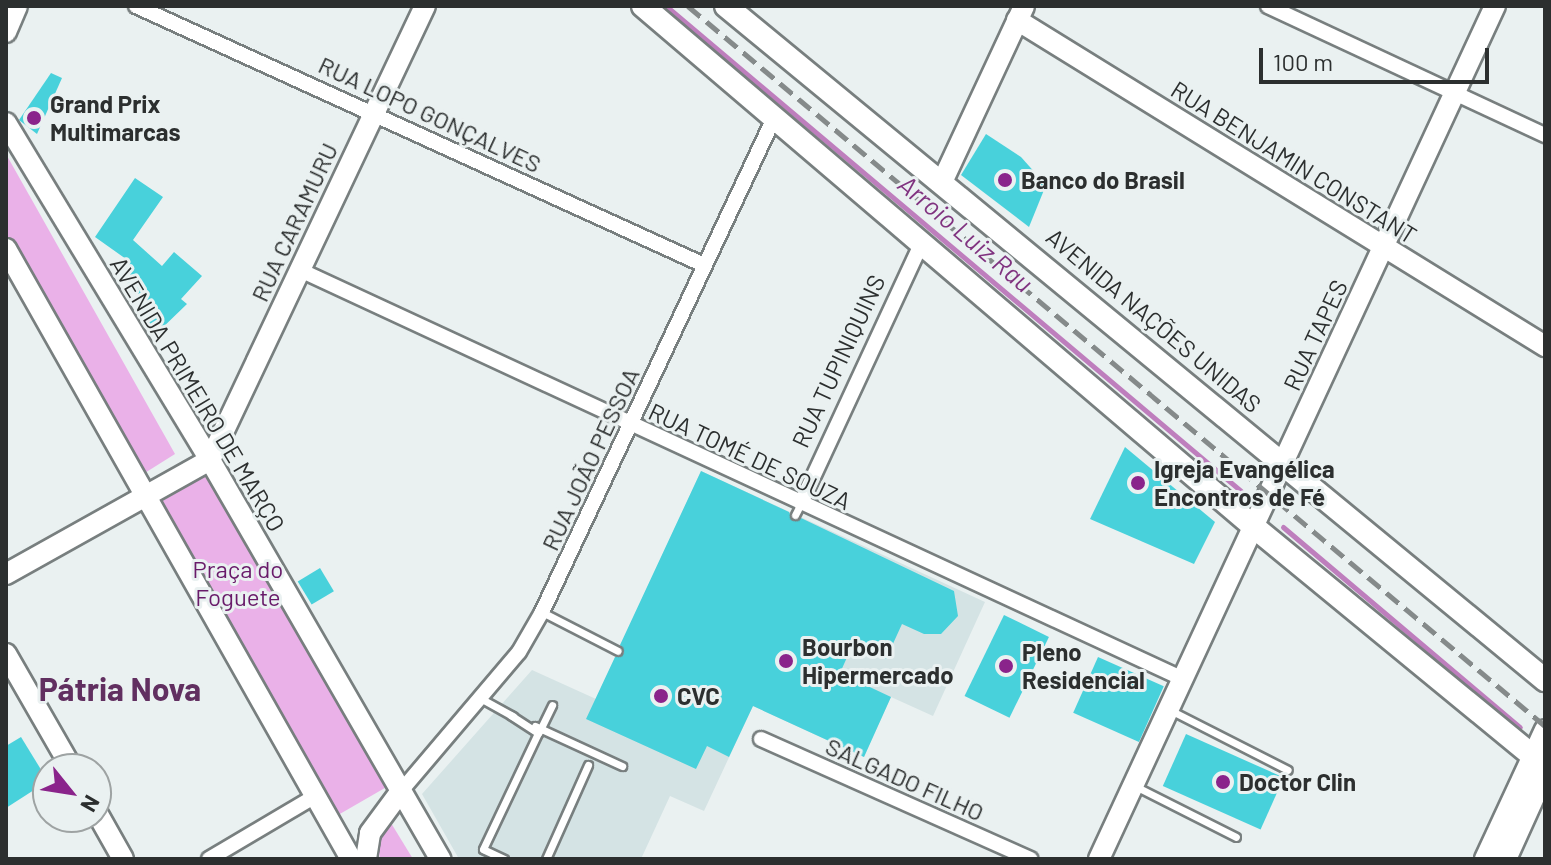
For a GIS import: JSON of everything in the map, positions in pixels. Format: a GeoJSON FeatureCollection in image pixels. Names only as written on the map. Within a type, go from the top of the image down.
{"type":"FeatureCollection","features":[{"type":"Feature","properties":{"kind":"main road"},"geometry":{"type":"LineString","coordinates":[[6,32],[17,6]]}},
{"type":"Feature","properties":{"kind":"main road","name":"RUA CARAMURU"},"geometry":{"type":"LineString","coordinates":[[210,460],[425,6]]}},
{"type":"Feature","properties":{"kind":"main road"},"geometry":{"type":"LineString","coordinates":[[643,6],[1254,527],[1541,765]]}},
{"type":"Feature","properties":{"kind":"main road","name":"AVENIDA NAÇÕES UNIDAS"},"geometry":{"type":"LineString","coordinates":[[726,6],[943,180],[1545,680]]}},
{"type":"Feature","properties":{"kind":"main road","name":"RUA TAPES"},"geometry":{"type":"LineString","coordinates":[[1099,859],[1495,6]]}},
{"type":"Feature","properties":{"kind":"main road"},"geometry":{"type":"LineString","coordinates":[[943,180],[1020,13]]}},
{"type":"Feature","properties":{"kind":"main road","name":"RUA BENJAMIN CONSTANT"},"geometry":{"type":"LineString","coordinates":[[1020,13],[1383,248],[1545,346]]}},
{"type":"Feature","properties":{"kind":"main road","name":"AVENIDA PRIMEIRO DE MARÇO"},"geometry":{"type":"LineString","coordinates":[[6,123],[210,460],[440,859]]}},
{"type":"Feature","properties":{"kind":"main road"},"geometry":{"type":"LineString","coordinates":[[6,249],[351,859]]}},
{"type":"Feature","properties":{"kind":"main road"},"geometry":{"type":"LineString","coordinates":[[6,574],[210,460]]}},
{"type":"Feature","properties":{"kind":"main road"},"geometry":{"type":"LineString","coordinates":[[6,654],[63,753]]}},
{"type":"Feature","properties":{"kind":"main road"},"geometry":{"type":"LineString","coordinates":[[1506,859],[1525,832],[1541,765],[1545,730]]}},
{"type":"Feature","properties":{"kind":"main road"},"geometry":{"type":"LineString","coordinates":[[1485,859],[1541,765]]}},
{"type":"Feature","properties":{"kind":"main road"},"geometry":{"type":"LineString","coordinates":[[366,859],[370,833],[401,791]]}},
{"type":"Feature","properties":{"kind":"main road"},"geometry":{"type":"LineString","coordinates":[[108,833],[123,859]]}},
{"type":"Feature","properties":{"kind":"street","name":"RUA LOPO GONÇALVES"},"geometry":{"type":"LineString","coordinates":[[136,6],[375,111],[704,265]]}},
{"type":"Feature","properties":{"kind":"street"},"geometry":{"type":"LineString","coordinates":[[1268,6],[1545,135]]}},
{"type":"Feature","properties":{"kind":"street","name":"RUA JOÃO PESSOA"},"geometry":{"type":"LineString","coordinates":[[401,791],[519,652],[542,612],[774,118]]}},
{"type":"Feature","properties":{"kind":"street","name":"RUA TUPINIQUINS"},"geometry":{"type":"LineString","coordinates":[[798,509],[922,242]]}},
{"type":"Feature","properties":{"kind":"street","name":"RUA TOMÉ DE SOUZA"},"geometry":{"type":"LineString","coordinates":[[300,270],[631,425],[798,509],[1183,679]]}},
{"type":"Feature","properties":{"kind":"street","name":"SALGADO FILHO"},"geometry":{"type":"LineString","coordinates":[[761,739],[1031,859]]}},
{"type":"Feature","properties":{"kind":"street"},"geometry":{"type":"LineString","coordinates":[[209,859],[314,797]]}},
{"type":"Feature","properties":{"kind":"lane"},"geometry":{"type":"LineString","coordinates":[[542,612],[618,651]]}},
{"type":"Feature","properties":{"kind":"lane"},"geometry":{"type":"LineString","coordinates":[[480,698],[540,731],[622,766]]}},
{"type":"Feature","properties":{"kind":"lane"},"geometry":{"type":"LineString","coordinates":[[504,859],[483,849],[552,705]]}},
{"type":"Feature","properties":{"kind":"lane"},"geometry":{"type":"LineString","coordinates":[[1168,709],[1288,770]]}},
{"type":"Feature","properties":{"kind":"lane"},"geometry":{"type":"LineString","coordinates":[[546,859],[588,765]]}},
{"type":"Feature","properties":{"kind":"lane"},"geometry":{"type":"LineString","coordinates":[[1133,785],[1236,837]]}},
{"type":"Feature","properties":{"kind":"shaded area","name":"Bourbon Hipermercado"},"geometry":{"type":"Polygon","coordinates":[[[701,471],[985,602],[933,716],[891,697],[864,757],[753,706],[704,811],[670,796],[641,859],[459,859],[422,794],[532,670],[596,699],[701,471]]]}},
{"type":"Feature","properties":{"kind":"green space"},"geometry":{"type":"Polygon","coordinates":[[[6,154],[175,454],[140,476],[6,236],[6,154]]]}},
{"type":"Feature","properties":{"kind":"green space","name":"Praça do Foguete"},"geometry":{"type":"Polygon","coordinates":[[[207,475],[387,787],[339,814],[159,503],[207,475]]]}},
{"type":"Feature","properties":{"kind":"green space"},"geometry":{"type":"Polygon","coordinates":[[[391,823],[413,859],[380,859],[377,842],[391,823]]]}},
{"type":"Feature","properties":{"kind":"building"},"geometry":{"type":"Polygon","coordinates":[[[51,73],[62,78],[37,134],[19,120],[51,73]]]}},
{"type":"Feature","properties":{"kind":"building","name":"Banco do Brasil"},"geometry":{"type":"Polygon","coordinates":[[[986,134],[1021,157],[1046,185],[1029,227],[961,175],[986,134]]]}},
{"type":"Feature","properties":{"kind":"building"},"geometry":{"type":"Polygon","coordinates":[[[135,178],[163,197],[133,240],[162,266],[174,252],[202,276],[181,299],[187,304],[157,333],[138,314],[148,303],[115,271],[126,259],[95,237],[135,178]]]}},
{"type":"Feature","properties":{"kind":"building","name":"Igreja Evangélica Encontros de Fé"},"geometry":{"type":"Polygon","coordinates":[[[1125,447],[1215,522],[1194,564],[1090,519],[1125,447]]]}},
{"type":"Feature","properties":{"kind":"building"},"geometry":{"type":"Polygon","coordinates":[[[701,471],[789,512],[793,521],[801,518],[954,591],[958,616],[941,634],[924,634],[902,624],[886,659],[853,644],[840,673],[891,697],[864,757],[753,706],[729,757],[707,746],[696,769],[586,719],[615,657],[624,653],[620,645],[701,471]]]}},
{"type":"Feature","properties":{"kind":"building"},"geometry":{"type":"Polygon","coordinates":[[[320,568],[334,591],[312,605],[298,581],[320,568]]]}},
{"type":"Feature","properties":{"kind":"building","name":"Pleno Residencial"},"geometry":{"type":"Polygon","coordinates":[[[1004,615],[1049,637],[1009,718],[965,696],[1004,615]]]}},
{"type":"Feature","properties":{"kind":"building"},"geometry":{"type":"Polygon","coordinates":[[[1098,657],[1164,686],[1139,742],[1073,713],[1098,657]]]}},
{"type":"Feature","properties":{"kind":"building","name":"Doctor Clin"},"geometry":{"type":"Polygon","coordinates":[[[1186,734],[1284,778],[1261,830],[1163,786],[1186,734]]]}},
{"type":"Feature","properties":{"kind":"building"},"geometry":{"type":"Polygon","coordinates":[[[21,737],[32,755],[32,791],[6,808],[6,746],[21,737]]]}},
{"type":"Feature","properties":{"kind":"waterway","name":"Arroio Luiz Rau"},"geometry":{"type":"LineString","coordinates":[[666,6],[1241,491]]}},
{"type":"Feature","properties":{"kind":"waterway","name":"Arroio Luiz Rau"},"geometry":{"type":"LineString","coordinates":[[1283,527],[1520,727]]}},
{"type":"Feature","properties":{"kind":"railway"},"geometry":{"type":"LineString","coordinates":[[688,6],[1545,726]]}},
{"type":"Feature","properties":{"kind":"place","name":"Grand Prix Multimarcas"},"geometry":{"type":"Point","coordinates":[34,118]}},
{"type":"Feature","properties":{"kind":"place","name":"Banco do Brasil"},"geometry":{"type":"Point","coordinates":[1005,180]}},
{"type":"Feature","properties":{"kind":"place","name":"Igreja Evangélica Encontros de Fé"},"geometry":{"type":"Point","coordinates":[1138,483]}},
{"type":"Feature","properties":{"kind":"place","name":"Bourbon Hipermercado"},"geometry":{"type":"Point","coordinates":[786,661]}},
{"type":"Feature","properties":{"kind":"place","name":"Pleno Residencial"},"geometry":{"type":"Point","coordinates":[1006,666]}},
{"type":"Feature","properties":{"kind":"place","name":"CVC"},"geometry":{"type":"Point","coordinates":[661,696]}},
{"type":"Feature","properties":{"kind":"place","name":"Doctor Clin"},"geometry":{"type":"Point","coordinates":[1223,782]}},
{"type":"Feature","properties":{"kind":"district","name":"Pátria Nova"},"geometry":{"type":"Point","coordinates":[120,688]}}]}
